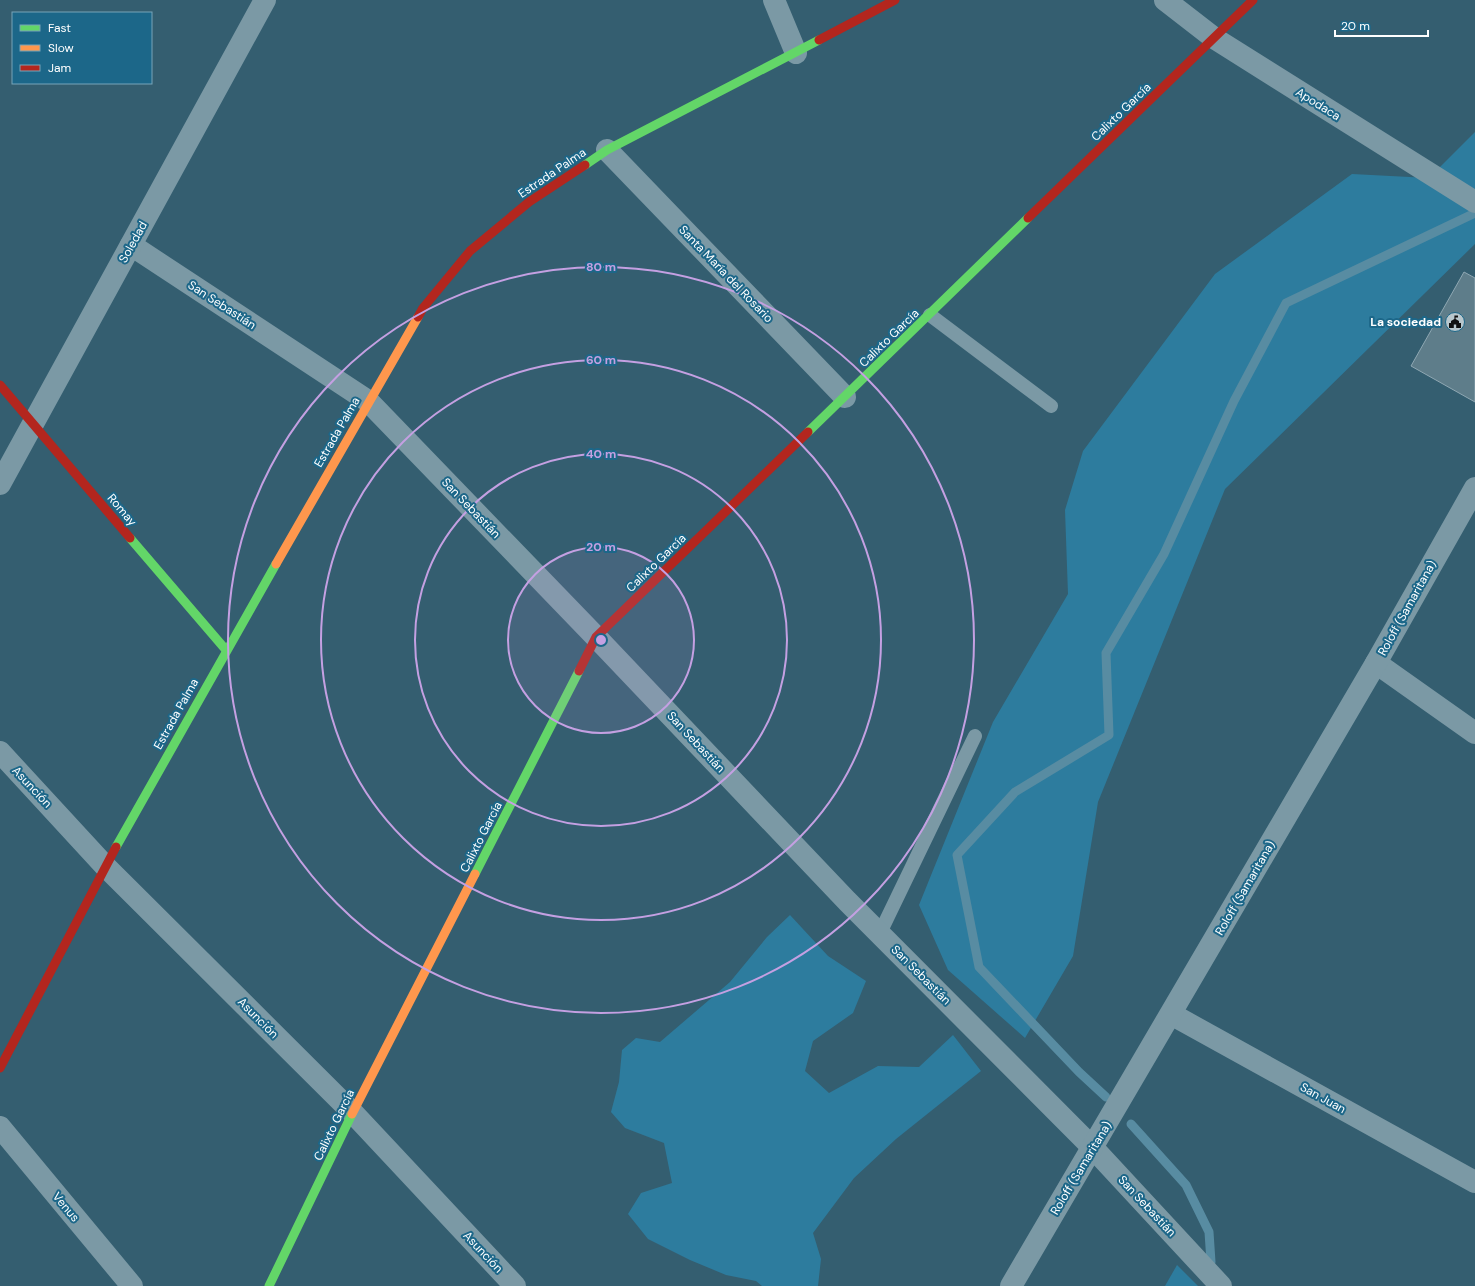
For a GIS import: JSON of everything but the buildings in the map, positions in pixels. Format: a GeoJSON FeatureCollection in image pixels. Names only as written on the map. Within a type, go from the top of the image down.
{"type":"FeatureCollection","features":[{"type":"Feature","properties":{"kind":"street","name":"Soledad"},"geometry":{"type":"LineString","coordinates":[[0,484],[34,425],[265,0]]}},
{"type":"Feature","properties":{"kind":"street"},"geometry":{"type":"LineString","coordinates":[[774,0],[796,53]]}},
{"type":"Feature","properties":{"kind":"street","name":"Estrada Palma"},"geometry":{"type":"LineString","coordinates":[[0,1068],[105,866],[368,401],[423,308],[470,251],[529,202],[607,150],[796,53],[895,0]]}},
{"type":"Feature","properties":{"kind":"street","name":"Apodaca"},"geometry":{"type":"LineString","coordinates":[[1165,0],[1214,38],[1475,202]]}},
{"type":"Feature","properties":{"kind":"street","name":"Calixto García"},"geometry":{"type":"LineString","coordinates":[[269,1286],[353,1113],[596,637],[930,315],[1253,0]]}},
{"type":"Feature","properties":{"kind":"street","name":"Santa María del Rosario"},"geometry":{"type":"LineString","coordinates":[[607,150],[845,397]]}},
{"type":"Feature","properties":{"kind":"street","name":"San Sebastián"},"geometry":{"type":"LineString","coordinates":[[131,245],[368,401],[596,637],[847,901],[1093,1148],[1221,1286]]}},
{"type":"Feature","properties":{"kind":"street","name":"Romay"},"geometry":{"type":"LineString","coordinates":[[0,385],[226,650]]}},
{"type":"Feature","properties":{"kind":"street","name":"Roloff (Samaritana)"},"geometry":{"type":"LineString","coordinates":[[1011,1286],[1376,663],[1475,488]]}},
{"type":"Feature","properties":{"kind":"street"},"geometry":{"type":"LineString","coordinates":[[1376,663],[1475,733]]}},
{"type":"Feature","properties":{"kind":"street","name":"Asunción"},"geometry":{"type":"LineString","coordinates":[[0,752],[105,866],[353,1113],[515,1286]]}},
{"type":"Feature","properties":{"kind":"street","name":"San Juan"},"geometry":{"type":"LineString","coordinates":[[1171,1014],[1475,1182]]}},
{"type":"Feature","properties":{"kind":"street","name":"Venus"},"geometry":{"type":"LineString","coordinates":[[0,1127],[132,1286]]}},
{"type":"Feature","properties":{"kind":"lane"},"geometry":{"type":"LineString","coordinates":[[930,315],[1051,406]]}},
{"type":"Feature","properties":{"kind":"lane"},"geometry":{"type":"LineString","coordinates":[[880,933],[975,736]]}},
{"type":"Feature","properties":{"kind":"shaded area"},"geometry":{"type":"Polygon","coordinates":[[[1475,132],[1475,244],[1225,489],[1098,802],[1073,956],[1025,1038],[948,970],[919,905],[993,722],[1068,594],[1065,510],[1083,451],[1215,274],[1352,174],[1429,178],[1475,132]]]}},
{"type":"Feature","properties":{"kind":"shaded area"},"geometry":{"type":"Polygon","coordinates":[[[790,915],[828,956],[866,981],[853,1013],[813,1041],[805,1071],[829,1093],[878,1066],[919,1067],[953,1035],[981,1071],[896,1139],[854,1178],[813,1233],[821,1259],[818,1286],[762,1286],[756,1281],[726,1275],[690,1260],[648,1239],[628,1214],[641,1193],[672,1183],[664,1143],[625,1128],[611,1112],[619,1082],[622,1050],[636,1038],[660,1042],[730,982],[767,937],[790,915]]]}},
{"type":"Feature","properties":{"kind":"shaded area"},"geometry":{"type":"Polygon","coordinates":[[[1177,1265],[1198,1286],[1165,1286],[1177,1265]]]}},
{"type":"Feature","properties":{"kind":"waterway"},"geometry":{"type":"LineString","coordinates":[[1106,1097],[1079,1072],[979,967],[957,855],[1015,792],[1109,735],[1106,653],[1164,554],[1234,401],[1286,303],[1475,213]]}},
{"type":"Feature","properties":{"kind":"waterway"},"geometry":{"type":"LineString","coordinates":[[1131,1124],[1186,1185],[1209,1232],[1211,1262]]}},
{"type":"Feature","properties":{"kind":"traffic: fast"},"geometry":{"type":"LineString","coordinates":[[585,165],[607,150],[819,40]]}},
{"type":"Feature","properties":{"kind":"traffic: fast"},"geometry":{"type":"LineString","coordinates":[[808,432],[1028,218]]}},
{"type":"Feature","properties":{"kind":"traffic: fast"},"geometry":{"type":"LineString","coordinates":[[130,538],[226,650]]}},
{"type":"Feature","properties":{"kind":"traffic: fast"},"geometry":{"type":"LineString","coordinates":[[116,847],[276,564]]}},
{"type":"Feature","properties":{"kind":"traffic: fast"},"geometry":{"type":"LineString","coordinates":[[475,874],[579,671]]}},
{"type":"Feature","properties":{"kind":"traffic: fast"},"geometry":{"type":"LineString","coordinates":[[269,1286],[352,1114]]}},
{"type":"Feature","properties":{"kind":"traffic: slow"},"geometry":{"type":"LineString","coordinates":[[276,564],[418,317]]}},
{"type":"Feature","properties":{"kind":"traffic: slow"},"geometry":{"type":"LineString","coordinates":[[352,1114],[475,874]]}},
{"type":"Feature","properties":{"kind":"traffic: jam"},"geometry":{"type":"LineString","coordinates":[[819,40],[895,0]]}},
{"type":"Feature","properties":{"kind":"traffic: jam"},"geometry":{"type":"LineString","coordinates":[[1028,218],[1253,0]]}},
{"type":"Feature","properties":{"kind":"traffic: jam"},"geometry":{"type":"LineString","coordinates":[[418,317],[423,308],[470,251],[529,202],[585,165]]}},
{"type":"Feature","properties":{"kind":"traffic: jam"},"geometry":{"type":"LineString","coordinates":[[0,385],[130,538]]}},
{"type":"Feature","properties":{"kind":"traffic: jam"},"geometry":{"type":"LineString","coordinates":[[579,671],[596,637],[808,432]]}},
{"type":"Feature","properties":{"kind":"traffic: jam"},"geometry":{"type":"LineString","coordinates":[[0,1068],[116,847]]}},
{"type":"Feature","properties":{"kind":"place","name":"La sociedad"},"geometry":{"type":"Point","coordinates":[1455,322]}}]}
